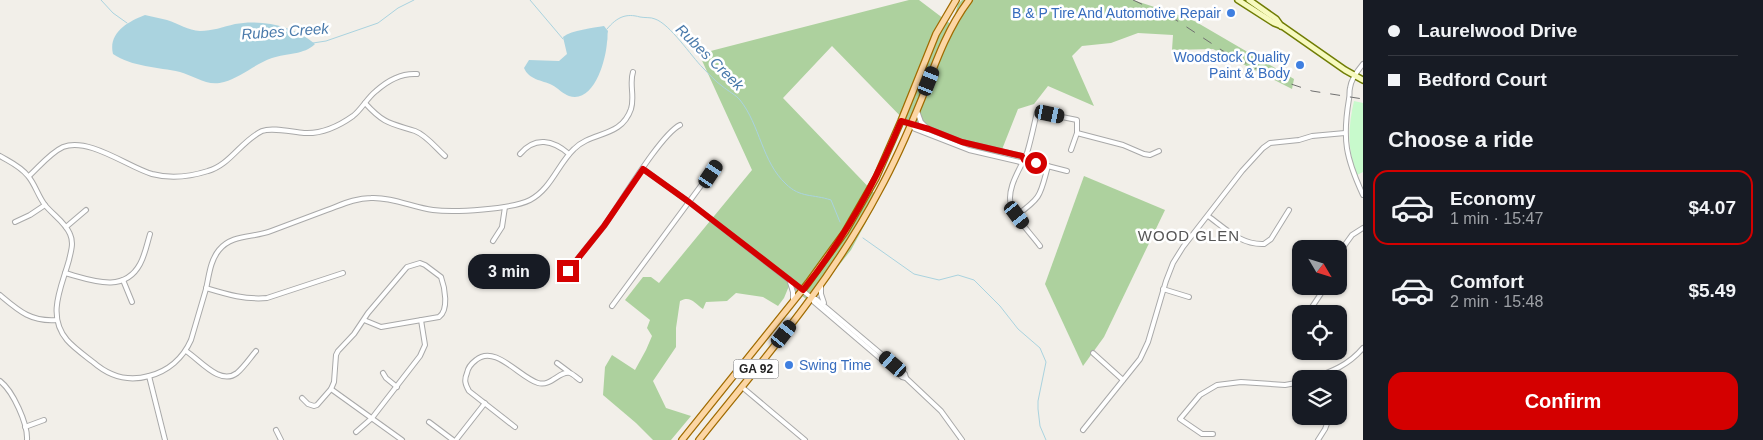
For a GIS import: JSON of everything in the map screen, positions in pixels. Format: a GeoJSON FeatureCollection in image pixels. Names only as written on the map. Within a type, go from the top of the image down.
{"type":"FeatureCollection","features":[{"type":"Feature","properties":{"kind":"main road","name":"GA 92"},"geometry":{"type":"LineString","coordinates":[[682,440],[803,290],[858,210],[876,178],[936,34],[956,0]]}},
{"type":"Feature","properties":{"kind":"main road","name":"GA 92"},"geometry":{"type":"LineString","coordinates":[[699,440],[812,298],[858,229],[880,190],[911,125],[950,28],[969,0]]}},
{"type":"Feature","properties":{"kind":"main road"},"geometry":{"type":"LineString","coordinates":[[1238,0],[1282,26]]}},
{"type":"Feature","properties":{"kind":"main road"},"geometry":{"type":"LineString","coordinates":[[1249,0],[1282,26],[1363,80]]}},
{"type":"Feature","properties":{"kind":"street"},"geometry":{"type":"LineString","coordinates":[[1363,64],[1350,87],[1345,121],[1348,160],[1363,195]]}},
{"type":"Feature","properties":{"kind":"street"},"geometry":{"type":"LineString","coordinates":[[0,156],[16,164],[29,176],[45,205],[66,227],[70,234],[72,248],[57,300],[57,320],[68,341],[102,370],[127,379],[149,376],[173,364],[186,351],[191,340],[215,256],[219,250],[231,241],[237,238],[265,234],[361,198],[380,198],[434,210],[504,207],[522,203],[539,194],[548,185],[569,154],[584,141],[611,132],[624,121],[629,114],[633,100],[632,72]]}},
{"type":"Feature","properties":{"kind":"street"},"geometry":{"type":"LineString","coordinates":[[29,176],[62,148],[76,145],[101,152],[151,174],[179,177],[190,176],[214,169],[231,158],[240,147],[263,131],[284,130],[305,133],[325,130],[335,126],[352,116],[376,91],[392,80],[410,74],[417,74]]}},
{"type":"Feature","properties":{"kind":"street"},"geometry":{"type":"LineString","coordinates":[[365,103],[388,124],[415,132],[445,156]]}},
{"type":"Feature","properties":{"kind":"street"},"geometry":{"type":"LineString","coordinates":[[917,110],[921,122],[929,129]]}},
{"type":"Feature","properties":{"kind":"street"},"geometry":{"type":"LineString","coordinates":[[1040,246],[1011,206],[1011,191],[1024,160],[1037,112],[1076,120],[1077,133],[1071,150]]}},
{"type":"Feature","properties":{"kind":"street"},"geometry":{"type":"LineString","coordinates":[[901,121],[929,129],[962,142],[1022,156],[1024,160]]}},
{"type":"Feature","properties":{"kind":"street"},"geometry":{"type":"LineString","coordinates":[[566,278],[566,274],[604,226],[662,143],[680,125]]}},
{"type":"Feature","properties":{"kind":"street"},"geometry":{"type":"LineString","coordinates":[[911,125],[915,129],[969,150],[1020,162],[1024,160],[1067,171]]}},
{"type":"Feature","properties":{"kind":"street"},"geometry":{"type":"LineString","coordinates":[[1077,133],[1123,145],[1144,154],[1150,155],[1159,151]]}},
{"type":"Feature","properties":{"kind":"street"},"geometry":{"type":"LineString","coordinates":[[1083,430],[1140,359],[1148,342],[1163,289],[1173,263],[1183,247],[1242,171],[1270,143],[1345,133]]}},
{"type":"Feature","properties":{"kind":"street"},"geometry":{"type":"LineString","coordinates":[[520,154],[530,144],[537,142],[557,145],[569,154]]}},
{"type":"Feature","properties":{"kind":"street"},"geometry":{"type":"LineString","coordinates":[[612,306],[717,164]]}},
{"type":"Feature","properties":{"kind":"street"},"geometry":{"type":"LineString","coordinates":[[1017,215],[1034,203],[1040,194],[1048,166]]}},
{"type":"Feature","properties":{"kind":"street"},"geometry":{"type":"LineString","coordinates":[[643,169],[803,290],[814,302],[902,377],[906,378],[941,410],[962,440]]}},
{"type":"Feature","properties":{"kind":"street"},"geometry":{"type":"LineString","coordinates":[[15,222],[45,205]]}},
{"type":"Feature","properties":{"kind":"street"},"geometry":{"type":"LineString","coordinates":[[492,240],[502,227],[504,207]]}},
{"type":"Feature","properties":{"kind":"street"},"geometry":{"type":"LineString","coordinates":[[66,227],[86,210]]}},
{"type":"Feature","properties":{"kind":"street"},"geometry":{"type":"LineString","coordinates":[[1208,216],[1241,240],[1252,244],[1264,244],[1271,239],[1289,210]]}},
{"type":"Feature","properties":{"kind":"street"},"geometry":{"type":"LineString","coordinates":[[1348,241],[1352,235],[1363,228]]}},
{"type":"Feature","properties":{"kind":"street"},"geometry":{"type":"LineString","coordinates":[[66,273],[109,283],[123,280],[140,265],[150,234]]}},
{"type":"Feature","properties":{"kind":"street"},"geometry":{"type":"LineString","coordinates":[[302,398],[308,404],[314,406],[331,389],[334,382],[336,355],[406,267],[420,263],[441,277],[444,293],[443,314],[439,317],[380,327],[364,320]]}},
{"type":"Feature","properties":{"kind":"street"},"geometry":{"type":"LineString","coordinates":[[206,288],[235,297],[267,298],[343,273]]}},
{"type":"Feature","properties":{"kind":"street"},"geometry":{"type":"LineString","coordinates":[[789,279],[793,292],[792,303]]}},
{"type":"Feature","properties":{"kind":"street"},"geometry":{"type":"LineString","coordinates":[[123,280],[132,302]]}},
{"type":"Feature","properties":{"kind":"street"},"geometry":{"type":"LineString","coordinates":[[821,286],[821,294],[826,307]]}},
{"type":"Feature","properties":{"kind":"street"},"geometry":{"type":"LineString","coordinates":[[1163,289],[1189,297]]}},
{"type":"Feature","properties":{"kind":"street"},"geometry":{"type":"LineString","coordinates":[[0,295],[19,312],[28,316],[42,320],[57,320]]}},
{"type":"Feature","properties":{"kind":"street"},"geometry":{"type":"LineString","coordinates":[[812,298],[816,298],[905,374],[906,378]]}},
{"type":"Feature","properties":{"kind":"street"},"geometry":{"type":"LineString","coordinates":[[356,432],[372,418],[424,350],[425,338],[421,320]]}},
{"type":"Feature","properties":{"kind":"street"},"geometry":{"type":"LineString","coordinates":[[1336,370],[1363,348]]}},
{"type":"Feature","properties":{"kind":"street"},"geometry":{"type":"LineString","coordinates":[[186,351],[214,373],[224,377],[235,374],[256,351]]}},
{"type":"Feature","properties":{"kind":"street"},"geometry":{"type":"LineString","coordinates":[[1093,353],[1123,380]]}},
{"type":"Feature","properties":{"kind":"street"},"geometry":{"type":"LineString","coordinates":[[515,427],[470,391],[466,385],[465,378],[468,369],[479,358],[493,356],[499,358],[523,375],[540,384],[547,383],[564,373],[570,373]]}},
{"type":"Feature","properties":{"kind":"street"},"geometry":{"type":"LineString","coordinates":[[557,363],[580,380]]}},
{"type":"Feature","properties":{"kind":"street"},"geometry":{"type":"LineString","coordinates":[[383,373],[397,387]]}},
{"type":"Feature","properties":{"kind":"street"},"geometry":{"type":"LineString","coordinates":[[149,376],[165,440]]}},
{"type":"Feature","properties":{"kind":"street"},"geometry":{"type":"LineString","coordinates":[[0,381],[6,386],[13,397],[28,433],[27,440]]}},
{"type":"Feature","properties":{"kind":"street"},"geometry":{"type":"LineString","coordinates":[[1213,434],[1202,434],[1180,420],[1200,395],[1217,385],[1241,382],[1284,385],[1292,384]]}},
{"type":"Feature","properties":{"kind":"street"},"geometry":{"type":"LineString","coordinates":[[742,387],[805,440]]}},
{"type":"Feature","properties":{"kind":"street"},"geometry":{"type":"LineString","coordinates":[[331,389],[402,440]]}},
{"type":"Feature","properties":{"kind":"street"},"geometry":{"type":"LineString","coordinates":[[429,422],[454,440],[485,403]]}},
{"type":"Feature","properties":{"kind":"street"},"geometry":{"type":"LineString","coordinates":[[25,427],[44,420]]}},
{"type":"Feature","properties":{"kind":"street"},"geometry":{"type":"LineString","coordinates":[[1318,440],[1326,425]]}},
{"type":"Feature","properties":{"kind":"street"},"geometry":{"type":"LineString","coordinates":[[276,430],[281,440]]}},
{"type":"Feature","properties":{"kind":"green space"},"geometry":{"type":"Polygon","coordinates":[[[909,0],[919,0],[952,25],[958,4],[962,0],[1133,0],[1191,19],[1294,79],[1292,89],[1213,49],[1172,50],[1173,35],[1138,33],[1111,43],[1082,46],[1072,56],[1094,106],[1048,86],[1034,104],[1018,109],[999,157],[910,126],[832,46],[783,98],[879,198],[851,250],[810,302],[789,286],[778,306],[763,297],[736,293],[727,301],[706,302],[703,309],[690,299],[680,301],[676,328],[676,347],[653,381],[666,408],[691,416],[671,440],[653,440],[603,395],[605,367],[612,355],[635,370],[652,336],[647,328],[650,320],[625,300],[643,277],[651,277],[659,283],[752,170],[699,54],[909,0]]]}},
{"type":"Feature","properties":{"kind":"green space"},"geometry":{"type":"Polygon","coordinates":[[[1354,101],[1363,103],[1363,172],[1357,175],[1350,147],[1354,101]]]}},
{"type":"Feature","properties":{"kind":"green space"},"geometry":{"type":"Polygon","coordinates":[[[1084,176],[1165,210],[1104,337],[1083,366],[1045,284],[1084,176]]]}},
{"type":"Feature","properties":{"kind":"water"},"geometry":{"type":"Polygon","coordinates":[[[145,15],[200,31],[213,30],[235,24],[266,23],[288,28],[315,44],[301,52],[278,56],[266,61],[230,80],[212,83],[180,72],[128,62],[113,54],[113,40],[120,29],[145,15]]]}},
{"type":"Feature","properties":{"kind":"water"},"geometry":{"type":"Polygon","coordinates":[[[604,26],[608,31],[604,59],[597,79],[585,93],[578,97],[569,96],[526,72],[524,68],[529,60],[559,61],[567,54],[563,37],[577,31],[604,26]]]}},
{"type":"Feature","properties":{"kind":"waterway","name":"Rubes Creek"},"geometry":{"type":"LineString","coordinates":[[101,0],[113,13],[127,23]]}},
{"type":"Feature","properties":{"kind":"waterway","name":"Rubes Creek"},"geometry":{"type":"LineString","coordinates":[[313,43],[326,41],[378,23],[398,8],[414,0]]}},
{"type":"Feature","properties":{"kind":"waterway","name":"Rubes Creek"},"geometry":{"type":"LineString","coordinates":[[530,0],[563,39]]}},
{"type":"Feature","properties":{"kind":"waterway","name":"Rubes Creek"},"geometry":{"type":"LineString","coordinates":[[607,29],[614,21],[630,15],[653,18],[661,22],[719,84],[740,100],[747,110],[772,165],[786,184],[796,192],[831,200],[840,222]]}},
{"type":"Feature","properties":{"kind":"waterway","name":"Rubes Creek"},"geometry":{"type":"LineString","coordinates":[[863,238],[914,274],[939,280],[958,275],[974,280],[1000,306],[1018,329],[1040,348],[1046,362],[1038,409],[1040,426],[1046,440]]}},
{"type":"Feature","properties":{"kind":"railway"},"geometry":{"type":"LineString","coordinates":[[1133,0],[1176,20],[1223,51],[1276,79],[1312,91],[1363,99]]}},
{"type":"Feature","properties":{"kind":"place","name":"B & P Tire And Automotive Repair"},"geometry":{"type":"Point","coordinates":[1231,13]}},
{"type":"Feature","properties":{"kind":"place","name":"Woodstock Quality Paint & Body"},"geometry":{"type":"Point","coordinates":[1300,65]}},
{"type":"Feature","properties":{"kind":"place","name":"Swing Time"},"geometry":{"type":"Point","coordinates":[789,365]}},
{"type":"Feature","properties":{"kind":"district","name":"WOOD GLEN"},"geometry":{"type":"Point","coordinates":[1189,235]}},
{"type":"Feature","properties":{"kind":"route"},"geometry":{"type":"LineString","coordinates":[[568,271],[604,226],[643,169],[803,290],[845,232],[871,188],[901,121],[929,129],[962,142],[1022,156],[1024,160],[1036,163]]}}]}
